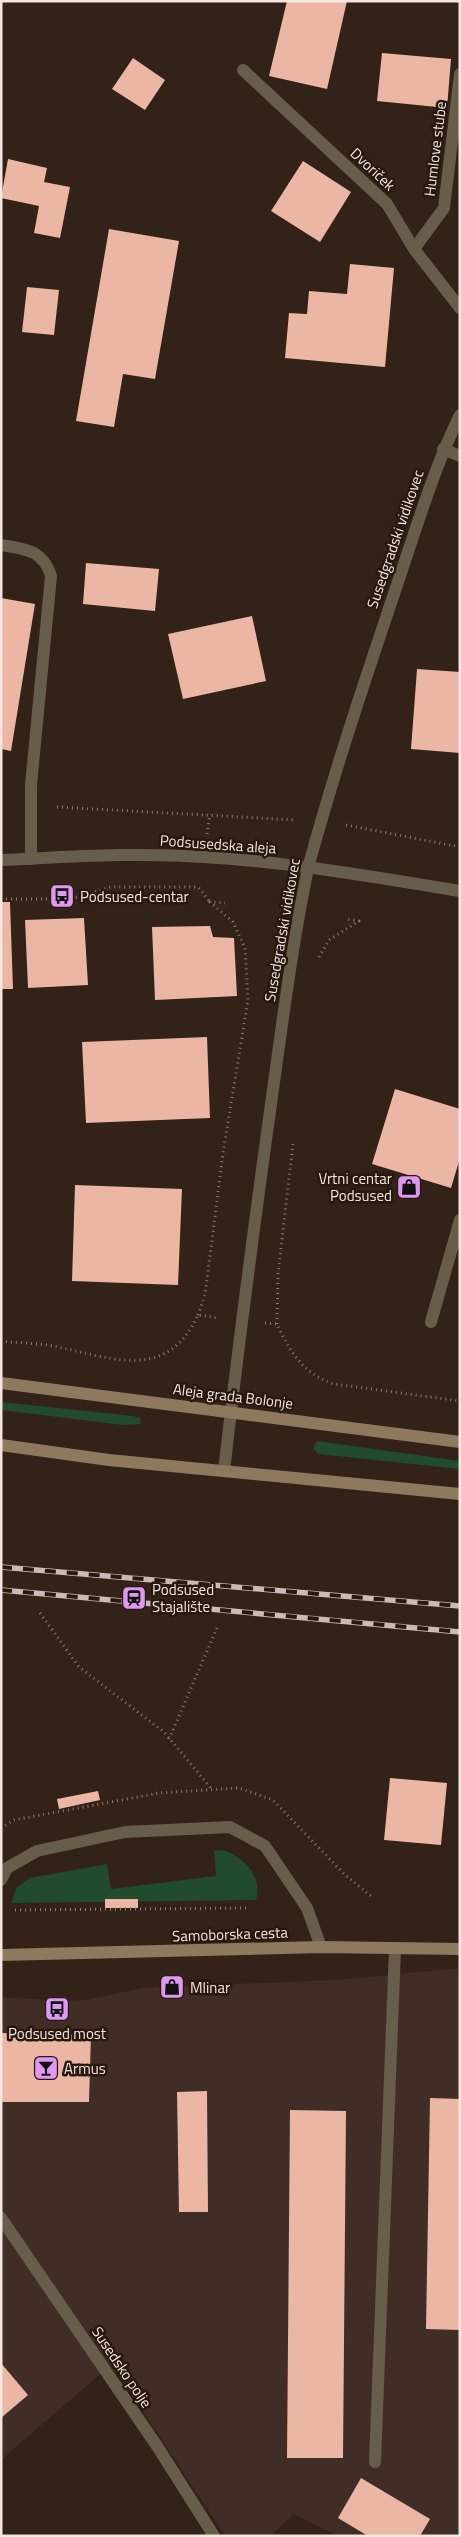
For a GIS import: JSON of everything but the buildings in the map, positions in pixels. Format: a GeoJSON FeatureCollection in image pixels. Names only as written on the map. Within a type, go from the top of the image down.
{"type":"FeatureCollection","features":[{"type":"Feature","properties":{"kind":"main road","name":"Aleja grada Bolonje"},"geometry":{"type":"LineString","coordinates":[[1,1383],[460,1442]]}},
{"type":"Feature","properties":{"kind":"main road"},"geometry":{"type":"LineString","coordinates":[[1,1445],[109,1460],[460,1494]]}},
{"type":"Feature","properties":{"kind":"main road","name":"Samoborska cesta"},"geometry":{"type":"LineString","coordinates":[[1,1955],[321,1947],[460,1949]]}},
{"type":"Feature","properties":{"kind":"street","name":"Dvoriček"},"geometry":{"type":"LineString","coordinates":[[243,70],[387,204],[414,249],[460,308]]}},
{"type":"Feature","properties":{"kind":"street","name":"Humlove stube"},"geometry":{"type":"LineString","coordinates":[[414,249],[444,208],[460,74]]}},
{"type":"Feature","properties":{"kind":"street","name":"Susedgradski vidikovec"},"geometry":{"type":"LineString","coordinates":[[224,1471],[278,1054],[299,912],[308,868],[320,821],[380,636],[443,449],[460,415]]}},
{"type":"Feature","properties":{"kind":"street"},"geometry":{"type":"LineString","coordinates":[[443,449],[460,456]]}},
{"type":"Feature","properties":{"kind":"street"},"geometry":{"type":"LineString","coordinates":[[1,545],[20,548],[37,554],[47,564],[51,576],[31,785],[31,859]]}},
{"type":"Feature","properties":{"kind":"street","name":"Podsusedska aleja"},"geometry":{"type":"LineString","coordinates":[[1,860],[162,855],[204,856],[308,868],[460,891]]}},
{"type":"Feature","properties":{"kind":"street"},"geometry":{"type":"LineString","coordinates":[[431,1322],[460,1220]]}},
{"type":"Feature","properties":{"kind":"street"},"geometry":{"type":"LineString","coordinates":[[1,1880],[7,1868],[37,1851],[125,1832],[230,1828],[265,1846],[307,1908],[321,1947]]}},
{"type":"Feature","properties":{"kind":"street"},"geometry":{"type":"LineString","coordinates":[[375,2462],[395,1949]]}},
{"type":"Feature","properties":{"kind":"street","name":"Susedsko polje"},"geometry":{"type":"LineString","coordinates":[[1,2218],[157,2446],[214,2536]]}},
{"type":"Feature","properties":{"kind":"path"},"geometry":{"type":"LineString","coordinates":[[57,807],[300,820]]}},
{"type":"Feature","properties":{"kind":"path"},"geometry":{"type":"LineString","coordinates":[[207,834],[210,814]]}},
{"type":"Feature","properties":{"kind":"path"},"geometry":{"type":"LineString","coordinates":[[336,823],[460,847]]}},
{"type":"Feature","properties":{"kind":"path"},"geometry":{"type":"LineString","coordinates":[[1,899],[71,899],[111,887],[198,887],[210,902],[233,922],[245,948],[248,1000],[224,1153],[205,1295],[198,1315]]}},
{"type":"Feature","properties":{"kind":"path"},"geometry":{"type":"LineString","coordinates":[[210,902],[225,903]]}},
{"type":"Feature","properties":{"kind":"path"},"geometry":{"type":"LineString","coordinates":[[317,960],[329,940],[359,922],[347,919]]}},
{"type":"Feature","properties":{"kind":"path"},"geometry":{"type":"LineString","coordinates":[[277,1324],[278,1274],[294,1140]]}},
{"type":"Feature","properties":{"kind":"path"},"geometry":{"type":"LineString","coordinates":[[40,1613],[79,1667],[164,1732],[212,1789]]}},
{"type":"Feature","properties":{"kind":"path"},"geometry":{"type":"LineString","coordinates":[[170,1739],[217,1628]]}},
{"type":"Feature","properties":{"kind":"path"},"geometry":{"type":"LineString","coordinates":[[1,1828],[14,1820],[41,1815]]}},
{"type":"Feature","properties":{"kind":"path"},"geometry":{"type":"LineString","coordinates":[[344,1874],[372,1896]]}},
{"type":"Feature","properties":{"kind":"path"},"geometry":{"type":"LineString","coordinates":[[15,1910],[248,1908]]}},
{"type":"Feature","properties":{"kind":"shaded area"},"geometry":{"type":"Polygon","coordinates":[[[460,1968],[460,2536],[338,2536],[294,2514],[271,2536],[225,2536],[112,2364],[1,2460],[1,1997],[66,2001],[85,2000],[143,1988],[337,1980],[460,1968]]]}},
{"type":"Feature","properties":{"kind":"green space"},"geometry":{"type":"Polygon","coordinates":[[[1,1402],[133,1416],[140,1418],[141,1424],[123,1425],[1,1410],[1,1402]]]}},
{"type":"Feature","properties":{"kind":"green space"},"geometry":{"type":"Polygon","coordinates":[[[317,1441],[460,1461],[460,1469],[318,1454],[313,1448],[317,1441]]]}},
{"type":"Feature","properties":{"kind":"green space"},"geometry":{"type":"Polygon","coordinates":[[[223,1850],[231,1853],[250,1869],[257,1883],[256,1900],[11,1903],[17,1887],[30,1878],[107,1864],[111,1889],[216,1876],[214,1851],[223,1850]]]}},
{"type":"Feature","properties":{"kind":"railway"},"geometry":{"type":"LineString","coordinates":[[1,1567],[460,1606]]}},
{"type":"Feature","properties":{"kind":"railway"},"geometry":{"type":"LineString","coordinates":[[1,1590],[460,1632]]}},
{"type":"Feature","properties":{"kind":"place","name":"Podsused-centar"},"geometry":{"type":"Point","coordinates":[62,896]}},
{"type":"Feature","properties":{"kind":"place","name":"Vrtni centar Podsused"},"geometry":{"type":"Point","coordinates":[409,1187]}},
{"type":"Feature","properties":{"kind":"place","name":"Podsused Stajalište"},"geometry":{"type":"Point","coordinates":[134,1598]}},
{"type":"Feature","properties":{"kind":"place","name":"Mlinar"},"geometry":{"type":"Point","coordinates":[172,1987]}},
{"type":"Feature","properties":{"kind":"place","name":"Podsused most"},"geometry":{"type":"Point","coordinates":[57,2009]}},
{"type":"Feature","properties":{"kind":"place","name":"Armus"},"geometry":{"type":"Point","coordinates":[46,2068]}}]}
